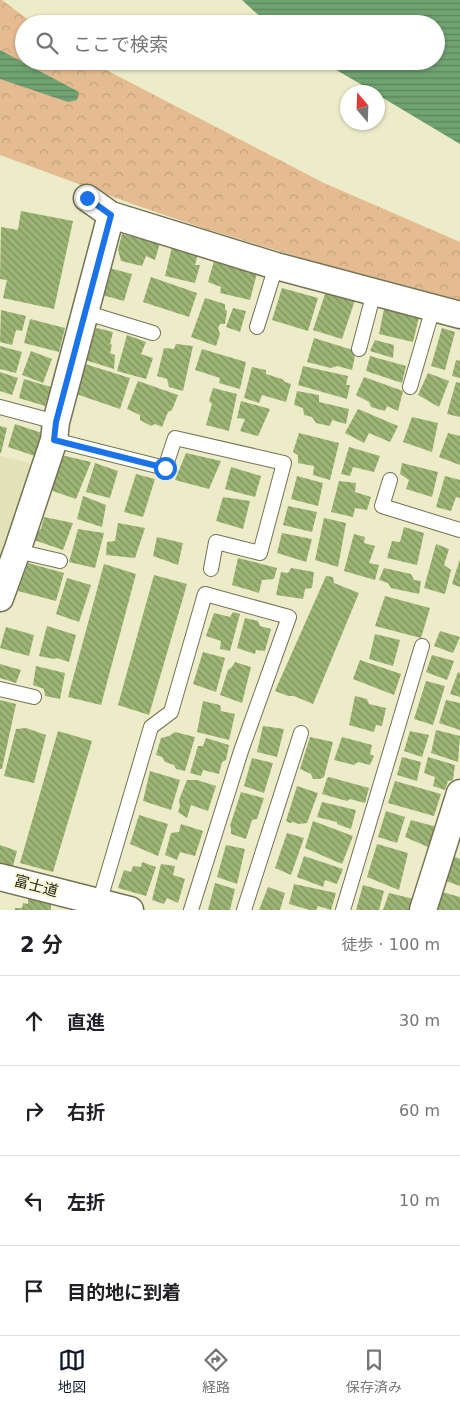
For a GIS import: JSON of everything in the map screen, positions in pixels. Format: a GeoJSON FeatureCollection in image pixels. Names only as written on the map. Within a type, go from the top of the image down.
{"type":"FeatureCollection","features":[{"type":"Feature","properties":{"kind":"street"},"geometry":{"type":"LineString","coordinates":[[87,198],[111,215],[276,266],[460,315]]}},
{"type":"Feature","properties":{"kind":"street"},"geometry":{"type":"LineString","coordinates":[[0,598],[55,431],[84,312],[111,215]]}},
{"type":"Feature","properties":{"kind":"street"},"geometry":{"type":"LineString","coordinates":[[423,910],[460,793]]}},
{"type":"Feature","properties":{"kind":"street","name":"富士道"},"geometry":{"type":"LineString","coordinates":[[0,877],[70,903],[99,903],[130,910]]}},
{"type":"Feature","properties":{"kind":"lane"},"geometry":{"type":"LineString","coordinates":[[257,327],[276,266]]}},
{"type":"Feature","properties":{"kind":"lane"},"geometry":{"type":"LineString","coordinates":[[359,349],[374,292]]}},
{"type":"Feature","properties":{"kind":"lane"},"geometry":{"type":"LineString","coordinates":[[410,387],[433,308]]}},
{"type":"Feature","properties":{"kind":"lane"},"geometry":{"type":"LineString","coordinates":[[84,312],[153,333]]}},
{"type":"Feature","properties":{"kind":"lane"},"geometry":{"type":"LineString","coordinates":[[0,407],[55,431],[165,468],[175,438],[284,463],[260,553],[216,542],[211,569]]}},
{"type":"Feature","properties":{"kind":"lane"},"geometry":{"type":"LineString","coordinates":[[390,480],[382,506],[460,530]]}},
{"type":"Feature","properties":{"kind":"lane"},"geometry":{"type":"LineString","coordinates":[[17,551],[60,562]]}},
{"type":"Feature","properties":{"kind":"lane"},"geometry":{"type":"LineString","coordinates":[[99,903],[151,728],[171,712],[205,594],[289,617],[241,751],[191,910]]}},
{"type":"Feature","properties":{"kind":"lane"},"geometry":{"type":"LineString","coordinates":[[344,910],[422,646]]}},
{"type":"Feature","properties":{"kind":"lane"},"geometry":{"type":"LineString","coordinates":[[0,689],[34,697]]}},
{"type":"Feature","properties":{"kind":"lane"},"geometry":{"type":"LineString","coordinates":[[244,910],[301,733]]}},
{"type":"Feature","properties":{"kind":"shaded area"},"geometry":{"type":"Polygon","coordinates":[[[242,0],[460,0],[460,144],[385,99],[385,85],[362,85],[336,70],[445,70],[445,15],[258,15],[242,0]]]}},
{"type":"Feature","properties":{"kind":"shaded area"},"geometry":{"type":"Polygon","coordinates":[[[0,50],[15,58],[15,70],[38,70],[79,92],[77,100],[68,102],[0,79],[0,50]]]}},
{"type":"Feature","properties":{"kind":"shaded area"},"geometry":{"type":"Polygon","coordinates":[[[0,456],[34,464],[0,564],[0,456]]]}},
{"type":"Feature","properties":{"kind":"green space"},"geometry":{"type":"Polygon","coordinates":[[[0,0],[2,0],[22,15],[15,15],[15,70],[106,70],[324,183],[460,242],[460,306],[203,228],[0,155],[0,0]]]}},
{"type":"Feature","properties":{"kind":"building"},"geometry":{"type":"Polygon","coordinates":[[[21,211],[73,221],[54,309],[3,298],[7,280],[0,279],[1,227],[18,230],[21,211]]]}},
{"type":"Feature","properties":{"kind":"building"},"geometry":{"type":"Polygon","coordinates":[[[122,234],[160,243],[155,260],[146,256],[142,266],[121,261],[118,250],[122,234]]]}},
{"type":"Feature","properties":{"kind":"building"},"geometry":{"type":"Polygon","coordinates":[[[172,247],[198,254],[195,265],[200,265],[195,283],[165,276],[172,247]]]}},
{"type":"Feature","properties":{"kind":"building"},"geometry":{"type":"Polygon","coordinates":[[[214,261],[257,273],[250,300],[220,293],[221,287],[208,282],[214,261]]]}},
{"type":"Feature","properties":{"kind":"building"},"geometry":{"type":"Polygon","coordinates":[[[109,268],[132,274],[124,301],[102,295],[109,268]]]}},
{"type":"Feature","properties":{"kind":"building"},"geometry":{"type":"Polygon","coordinates":[[[151,277],[197,293],[189,317],[143,302],[151,277]]]}},
{"type":"Feature","properties":{"kind":"building"},"geometry":{"type":"Polygon","coordinates":[[[282,288],[318,298],[308,331],[272,320],[282,288]]]}},
{"type":"Feature","properties":{"kind":"building"},"geometry":{"type":"Polygon","coordinates":[[[326,291],[355,300],[342,339],[313,330],[326,291]]]}},
{"type":"Feature","properties":{"kind":"building"},"geometry":{"type":"Polygon","coordinates":[[[205,298],[225,304],[227,311],[225,324],[220,324],[218,328],[220,334],[216,346],[191,337],[205,298]]]}},
{"type":"Feature","properties":{"kind":"building"},"geometry":{"type":"Polygon","coordinates":[[[233,308],[246,311],[240,332],[226,327],[233,308]]]}},
{"type":"Feature","properties":{"kind":"building"},"geometry":{"type":"Polygon","coordinates":[[[384,309],[419,317],[413,342],[379,334],[384,309]]]}},
{"type":"Feature","properties":{"kind":"building"},"geometry":{"type":"Polygon","coordinates":[[[1,310],[26,316],[22,331],[16,330],[12,345],[0,342],[1,310]]]}},
{"type":"Feature","properties":{"kind":"building"},"geometry":{"type":"Polygon","coordinates":[[[30,319],[65,328],[59,352],[24,343],[30,319]]]}},
{"type":"Feature","properties":{"kind":"building"},"geometry":{"type":"Polygon","coordinates":[[[97,328],[113,332],[110,353],[115,355],[114,369],[85,360],[92,333],[97,328]]]}},
{"type":"Feature","properties":{"kind":"building"},"geometry":{"type":"Polygon","coordinates":[[[442,328],[455,332],[445,370],[431,366],[442,328]]]}},
{"type":"Feature","properties":{"kind":"building"},"geometry":{"type":"Polygon","coordinates":[[[127,335],[146,342],[141,354],[153,358],[146,379],[117,371],[127,335]]]}},
{"type":"Feature","properties":{"kind":"building"},"geometry":{"type":"Polygon","coordinates":[[[314,338],[356,351],[352,370],[337,366],[331,368],[307,362],[314,338]]]}},
{"type":"Feature","properties":{"kind":"building"},"geometry":{"type":"Polygon","coordinates":[[[375,340],[394,345],[393,358],[370,351],[375,340]]]}},
{"type":"Feature","properties":{"kind":"building"},"geometry":{"type":"Polygon","coordinates":[[[176,344],[193,346],[183,391],[169,387],[167,379],[157,376],[164,348],[174,349],[176,344]]]}},
{"type":"Feature","properties":{"kind":"building"},"geometry":{"type":"Polygon","coordinates":[[[0,346],[22,352],[16,373],[0,369],[0,346]]]}},
{"type":"Feature","properties":{"kind":"building"},"geometry":{"type":"Polygon","coordinates":[[[202,349],[246,362],[240,389],[219,383],[220,378],[195,370],[202,349]]]}},
{"type":"Feature","properties":{"kind":"building"},"geometry":{"type":"Polygon","coordinates":[[[31,351],[52,359],[43,383],[22,375],[31,351]]]}},
{"type":"Feature","properties":{"kind":"building"},"geometry":{"type":"Polygon","coordinates":[[[370,356],[406,366],[402,383],[366,371],[370,356]]]}},
{"type":"Feature","properties":{"kind":"building"},"geometry":{"type":"Polygon","coordinates":[[[456,360],[460,361],[460,378],[452,376],[456,360]]]}},
{"type":"Feature","properties":{"kind":"building"},"geometry":{"type":"Polygon","coordinates":[[[85,364],[130,378],[120,409],[76,394],[85,364]]]}},
{"type":"Feature","properties":{"kind":"building"},"geometry":{"type":"Polygon","coordinates":[[[303,366],[348,376],[346,385],[350,385],[347,399],[298,385],[303,366]]]}},
{"type":"Feature","properties":{"kind":"building"},"geometry":{"type":"Polygon","coordinates":[[[252,367],[266,370],[266,374],[291,384],[286,402],[262,395],[259,403],[244,398],[252,367]]]}},
{"type":"Feature","properties":{"kind":"building"},"geometry":{"type":"Polygon","coordinates":[[[0,372],[18,378],[12,395],[0,391],[0,372]]]}},
{"type":"Feature","properties":{"kind":"building"},"geometry":{"type":"Polygon","coordinates":[[[428,373],[449,381],[439,407],[418,395],[428,373]]]}},
{"type":"Feature","properties":{"kind":"building"},"geometry":{"type":"Polygon","coordinates":[[[364,377],[403,391],[398,411],[387,406],[385,411],[371,407],[369,402],[356,395],[364,377]]]}},
{"type":"Feature","properties":{"kind":"building"},"geometry":{"type":"Polygon","coordinates":[[[24,379],[51,387],[45,406],[19,398],[24,379]]]}},
{"type":"Feature","properties":{"kind":"building"},"geometry":{"type":"Polygon","coordinates":[[[138,381],[178,395],[162,427],[155,424],[151,426],[140,420],[140,415],[127,409],[138,381]]]}},
{"type":"Feature","properties":{"kind":"building"},"geometry":{"type":"Polygon","coordinates":[[[456,382],[460,383],[460,417],[447,414],[456,382]]]}},
{"type":"Feature","properties":{"kind":"building"},"geometry":{"type":"Polygon","coordinates":[[[213,388],[237,394],[229,431],[206,425],[212,404],[209,401],[213,388]]]}},
{"type":"Feature","properties":{"kind":"building"},"geometry":{"type":"Polygon","coordinates":[[[297,391],[319,395],[319,402],[349,409],[346,424],[332,420],[330,426],[316,423],[312,417],[304,415],[303,408],[294,405],[297,391]]]}},
{"type":"Feature","properties":{"kind":"building"},"geometry":{"type":"Polygon","coordinates":[[[241,401],[270,409],[258,436],[240,431],[245,419],[237,418],[241,401]]]}},
{"type":"Feature","properties":{"kind":"building"},"geometry":{"type":"Polygon","coordinates":[[[358,409],[398,426],[390,442],[369,433],[364,443],[345,433],[358,409]]]}},
{"type":"Feature","properties":{"kind":"building"},"geometry":{"type":"Polygon","coordinates":[[[412,417],[438,423],[432,452],[403,442],[412,417]]]}},
{"type":"Feature","properties":{"kind":"building"},"geometry":{"type":"Polygon","coordinates":[[[15,424],[42,433],[35,456],[8,447],[15,424]]]}},
{"type":"Feature","properties":{"kind":"building"},"geometry":{"type":"Polygon","coordinates":[[[0,426],[7,428],[1,453],[0,453],[0,426]]]}},
{"type":"Feature","properties":{"kind":"building"},"geometry":{"type":"Polygon","coordinates":[[[299,433],[339,443],[330,480],[313,475],[314,466],[298,463],[298,455],[293,452],[299,433]]]}},
{"type":"Feature","properties":{"kind":"building"},"geometry":{"type":"Polygon","coordinates":[[[448,433],[460,436],[460,465],[439,457],[448,433]]]}},
{"type":"Feature","properties":{"kind":"building"},"geometry":{"type":"Polygon","coordinates":[[[349,447],[380,456],[374,472],[353,467],[350,476],[341,474],[349,447]]]}},
{"type":"Feature","properties":{"kind":"building"},"geometry":{"type":"Polygon","coordinates":[[[186,453],[221,461],[209,489],[175,480],[186,453]]]}},
{"type":"Feature","properties":{"kind":"building"},"geometry":{"type":"Polygon","coordinates":[[[61,455],[91,462],[76,499],[50,490],[61,455]]]}},
{"type":"Feature","properties":{"kind":"building"},"geometry":{"type":"Polygon","coordinates":[[[95,463],[118,471],[110,498],[86,492],[95,463]]]}},
{"type":"Feature","properties":{"kind":"building"},"geometry":{"type":"Polygon","coordinates":[[[402,463],[438,472],[432,497],[406,489],[409,480],[400,474],[402,463]]]}},
{"type":"Feature","properties":{"kind":"building"},"geometry":{"type":"Polygon","coordinates":[[[231,467],[261,476],[255,497],[225,489],[231,467]]]}},
{"type":"Feature","properties":{"kind":"building"},"geometry":{"type":"Polygon","coordinates":[[[136,474],[155,479],[143,517],[124,512],[136,474]]]}},
{"type":"Feature","properties":{"kind":"building"},"geometry":{"type":"Polygon","coordinates":[[[297,476],[323,483],[318,506],[291,499],[297,476]]]}},
{"type":"Feature","properties":{"kind":"building"},"geometry":{"type":"Polygon","coordinates":[[[445,476],[460,480],[460,498],[456,497],[451,511],[436,507],[445,476]]]}},
{"type":"Feature","properties":{"kind":"building"},"geometry":{"type":"Polygon","coordinates":[[[339,481],[356,483],[355,492],[371,497],[367,510],[355,508],[353,517],[331,512],[339,481]]]}},
{"type":"Feature","properties":{"kind":"building"},"geometry":{"type":"Polygon","coordinates":[[[83,496],[106,505],[102,527],[77,519],[83,496]]]}},
{"type":"Feature","properties":{"kind":"building"},"geometry":{"type":"Polygon","coordinates":[[[223,497],[250,501],[243,529],[216,521],[223,497]]]}},
{"type":"Feature","properties":{"kind":"building"},"geometry":{"type":"Polygon","coordinates":[[[288,506],[317,512],[312,532],[283,525],[288,506]]]}},
{"type":"Feature","properties":{"kind":"building"},"geometry":{"type":"Polygon","coordinates":[[[44,517],[73,523],[63,550],[34,540],[36,532],[41,529],[44,517]]]}},
{"type":"Feature","properties":{"kind":"building"},"geometry":{"type":"Polygon","coordinates":[[[324,518],[346,523],[338,567],[315,560],[324,518]]]}},
{"type":"Feature","properties":{"kind":"building"},"geometry":{"type":"Polygon","coordinates":[[[118,523],[145,528],[135,558],[106,555],[107,542],[115,541],[118,523]]]}},
{"type":"Feature","properties":{"kind":"building"},"geometry":{"type":"Polygon","coordinates":[[[404,527],[424,533],[417,565],[387,558],[392,541],[400,542],[404,527]]]}},
{"type":"Feature","properties":{"kind":"building"},"geometry":{"type":"Polygon","coordinates":[[[78,529],[104,533],[95,568],[69,562],[78,529]]]}},
{"type":"Feature","properties":{"kind":"building"},"geometry":{"type":"Polygon","coordinates":[[[282,533],[312,539],[306,562],[277,553],[282,533]]]}},
{"type":"Feature","properties":{"kind":"building"},"geometry":{"type":"Polygon","coordinates":[[[354,534],[365,537],[364,543],[375,546],[369,563],[379,565],[375,580],[344,571],[354,534]]]}},
{"type":"Feature","properties":{"kind":"building"},"geometry":{"type":"Polygon","coordinates":[[[157,537],[183,543],[178,565],[153,556],[157,537]]]}},
{"type":"Feature","properties":{"kind":"building"},"geometry":{"type":"Polygon","coordinates":[[[436,544],[449,549],[444,565],[451,570],[445,594],[424,588],[436,544]]]}},
{"type":"Feature","properties":{"kind":"building"},"geometry":{"type":"Polygon","coordinates":[[[238,558],[277,568],[274,579],[262,580],[259,593],[232,585],[238,558]]]}},
{"type":"Feature","properties":{"kind":"building"},"geometry":{"type":"Polygon","coordinates":[[[460,559],[460,587],[452,584],[460,559]]]}},
{"type":"Feature","properties":{"kind":"building"},"geometry":{"type":"Polygon","coordinates":[[[28,563],[64,573],[56,601],[18,591],[28,563]]]}},
{"type":"Feature","properties":{"kind":"building"},"geometry":{"type":"Polygon","coordinates":[[[104,564],[136,574],[101,705],[68,697],[104,564]]]}},
{"type":"Feature","properties":{"kind":"building"},"geometry":{"type":"Polygon","coordinates":[[[291,568],[314,572],[312,588],[305,589],[303,599],[276,595],[281,572],[288,573],[291,568]]]}},
{"type":"Feature","properties":{"kind":"building"},"geometry":{"type":"Polygon","coordinates":[[[384,568],[411,574],[414,580],[421,581],[419,594],[391,588],[388,583],[379,580],[384,568]]]}},
{"type":"Feature","properties":{"kind":"building"},"geometry":{"type":"Polygon","coordinates":[[[154,575],[187,584],[149,715],[118,705],[154,575]]]}},
{"type":"Feature","properties":{"kind":"building"},"geometry":{"type":"Polygon","coordinates":[[[326,576],[333,577],[334,583],[359,593],[313,704],[275,691],[326,576]]]}},
{"type":"Feature","properties":{"kind":"building"},"geometry":{"type":"Polygon","coordinates":[[[67,578],[91,585],[79,622],[56,614],[67,578]]]}},
{"type":"Feature","properties":{"kind":"building"},"geometry":{"type":"Polygon","coordinates":[[[385,596],[430,608],[421,638],[375,626],[385,596]]]}},
{"type":"Feature","properties":{"kind":"building"},"geometry":{"type":"Polygon","coordinates":[[[233,612],[240,614],[230,651],[220,649],[221,641],[206,636],[214,613],[230,617],[233,612]]]}},
{"type":"Feature","properties":{"kind":"building"},"geometry":{"type":"Polygon","coordinates":[[[245,618],[258,621],[260,626],[271,629],[265,651],[256,650],[255,654],[237,648],[245,618]]]}},
{"type":"Feature","properties":{"kind":"building"},"geometry":{"type":"Polygon","coordinates":[[[47,626],[76,635],[69,662],[57,658],[39,656],[47,626]]]}},
{"type":"Feature","properties":{"kind":"building"},"geometry":{"type":"Polygon","coordinates":[[[6,627],[34,635],[29,656],[0,648],[6,627]]]}},
{"type":"Feature","properties":{"kind":"building"},"geometry":{"type":"Polygon","coordinates":[[[440,631],[460,637],[453,653],[434,646],[440,631]]]}},
{"type":"Feature","properties":{"kind":"building"},"geometry":{"type":"Polygon","coordinates":[[[375,634],[400,640],[393,666],[369,659],[375,634]]]}},
{"type":"Feature","properties":{"kind":"building"},"geometry":{"type":"Polygon","coordinates":[[[203,652],[225,658],[216,692],[193,684],[203,652]]]}},
{"type":"Feature","properties":{"kind":"building"},"geometry":{"type":"Polygon","coordinates":[[[432,655],[454,661],[447,680],[426,672],[432,655]]]}},
{"type":"Feature","properties":{"kind":"building"},"geometry":{"type":"Polygon","coordinates":[[[360,660],[401,674],[394,695],[353,679],[360,660]]]}},
{"type":"Feature","properties":{"kind":"building"},"geometry":{"type":"Polygon","coordinates":[[[235,662],[251,667],[242,703],[220,695],[228,670],[235,662]]]}},
{"type":"Feature","properties":{"kind":"building"},"geometry":{"type":"Polygon","coordinates":[[[0,664],[21,670],[16,683],[0,678],[0,664]]]}},
{"type":"Feature","properties":{"kind":"building"},"geometry":{"type":"Polygon","coordinates":[[[36,666],[65,673],[60,699],[45,696],[44,689],[33,685],[36,666]]]}},
{"type":"Feature","properties":{"kind":"building"},"geometry":{"type":"Polygon","coordinates":[[[458,672],[460,673],[460,697],[450,694],[458,672]]]}},
{"type":"Feature","properties":{"kind":"building"},"geometry":{"type":"Polygon","coordinates":[[[426,681],[445,686],[433,725],[414,719],[426,681]]]}},
{"type":"Feature","properties":{"kind":"building"},"geometry":{"type":"Polygon","coordinates":[[[355,696],[367,699],[369,704],[386,708],[382,726],[376,725],[374,732],[349,725],[355,696]]]}},
{"type":"Feature","properties":{"kind":"building"},"geometry":{"type":"Polygon","coordinates":[[[0,700],[16,704],[2,769],[0,769],[0,700]]]}},
{"type":"Feature","properties":{"kind":"building"},"geometry":{"type":"Polygon","coordinates":[[[446,700],[460,703],[460,730],[439,723],[446,700]]]}},
{"type":"Feature","properties":{"kind":"building"},"geometry":{"type":"Polygon","coordinates":[[[203,701],[220,705],[221,711],[235,714],[229,740],[197,732],[203,701]]]}},
{"type":"Feature","properties":{"kind":"building"},"geometry":{"type":"Polygon","coordinates":[[[263,726],[284,729],[277,757],[257,752],[263,726]]]}},
{"type":"Feature","properties":{"kind":"building"},"geometry":{"type":"Polygon","coordinates":[[[26,728],[46,735],[34,783],[4,776],[16,729],[26,728]]]}},
{"type":"Feature","properties":{"kind":"building"},"geometry":{"type":"Polygon","coordinates":[[[436,730],[460,736],[458,762],[431,753],[436,730]]]}},
{"type":"Feature","properties":{"kind":"building"},"geometry":{"type":"Polygon","coordinates":[[[58,731],[92,741],[53,872],[20,863],[58,731]]]}},
{"type":"Feature","properties":{"kind":"building"},"geometry":{"type":"Polygon","coordinates":[[[410,731],[429,735],[422,757],[404,751],[410,731]]]}},
{"type":"Feature","properties":{"kind":"building"},"geometry":{"type":"Polygon","coordinates":[[[175,732],[195,737],[185,771],[176,769],[174,765],[165,762],[162,757],[156,755],[161,738],[175,732]]]}},
{"type":"Feature","properties":{"kind":"building"},"geometry":{"type":"Polygon","coordinates":[[[310,737],[333,742],[324,777],[320,779],[313,779],[311,774],[300,769],[310,737]]]}},
{"type":"Feature","properties":{"kind":"building"},"geometry":{"type":"Polygon","coordinates":[[[342,737],[372,745],[370,754],[374,756],[370,765],[358,762],[354,765],[334,760],[342,737]]]}},
{"type":"Feature","properties":{"kind":"building"},"geometry":{"type":"Polygon","coordinates":[[[206,738],[229,745],[226,760],[222,762],[219,774],[203,770],[201,776],[190,773],[198,746],[203,746],[206,738]]]}},
{"type":"Feature","properties":{"kind":"building"},"geometry":{"type":"Polygon","coordinates":[[[402,757],[421,762],[417,781],[397,775],[402,757]]]}},
{"type":"Feature","properties":{"kind":"building"},"geometry":{"type":"Polygon","coordinates":[[[428,757],[455,765],[453,780],[448,781],[445,790],[433,786],[435,777],[424,773],[428,757]]]}},
{"type":"Feature","properties":{"kind":"building"},"geometry":{"type":"Polygon","coordinates":[[[252,758],[273,763],[264,793],[244,786],[252,758]]]}},
{"type":"Feature","properties":{"kind":"building"},"geometry":{"type":"Polygon","coordinates":[[[150,771],[180,780],[171,810],[143,801],[150,771]]]}},
{"type":"Feature","properties":{"kind":"building"},"geometry":{"type":"Polygon","coordinates":[[[329,777],[369,788],[365,803],[350,799],[347,801],[322,794],[329,777]]]}},
{"type":"Feature","properties":{"kind":"building"},"geometry":{"type":"Polygon","coordinates":[[[187,780],[197,780],[216,786],[208,811],[191,805],[187,818],[178,812],[179,800],[187,780]]]}},
{"type":"Feature","properties":{"kind":"building"},"geometry":{"type":"Polygon","coordinates":[[[395,781],[441,794],[434,816],[388,803],[395,781]]]}},
{"type":"Feature","properties":{"kind":"building"},"geometry":{"type":"Polygon","coordinates":[[[297,786],[318,793],[307,823],[299,824],[286,821],[297,786]]]}},
{"type":"Feature","properties":{"kind":"building"},"geometry":{"type":"Polygon","coordinates":[[[241,792],[264,798],[257,819],[252,820],[246,839],[231,834],[230,826],[241,792]]]}},
{"type":"Feature","properties":{"kind":"building"},"geometry":{"type":"Polygon","coordinates":[[[322,802],[356,810],[351,829],[337,824],[337,822],[317,817],[322,802]]]}},
{"type":"Feature","properties":{"kind":"building"},"geometry":{"type":"Polygon","coordinates":[[[386,811],[405,817],[397,843],[378,837],[386,811]]]}},
{"type":"Feature","properties":{"kind":"building"},"geometry":{"type":"Polygon","coordinates":[[[139,815],[168,824],[158,856],[130,844],[139,815]]]}},
{"type":"Feature","properties":{"kind":"building"},"geometry":{"type":"Polygon","coordinates":[[[411,820],[437,827],[428,847],[405,837],[411,820]]]}},
{"type":"Feature","properties":{"kind":"building"},"geometry":{"type":"Polygon","coordinates":[[[313,821],[353,836],[342,864],[305,848],[313,821]]]}},
{"type":"Feature","properties":{"kind":"building"},"geometry":{"type":"Polygon","coordinates":[[[181,824],[203,831],[195,856],[180,852],[177,860],[165,855],[171,833],[179,832],[181,824]]]}},
{"type":"Feature","properties":{"kind":"building"},"geometry":{"type":"Polygon","coordinates":[[[287,833],[304,838],[291,875],[275,868],[287,833]]]}},
{"type":"Feature","properties":{"kind":"building"},"geometry":{"type":"Polygon","coordinates":[[[377,844],[408,853],[399,890],[367,877],[377,844]]]}},
{"type":"Feature","properties":{"kind":"building"},"geometry":{"type":"Polygon","coordinates":[[[0,845],[17,851],[13,866],[0,863],[0,845]]]}},
{"type":"Feature","properties":{"kind":"building"},"geometry":{"type":"Polygon","coordinates":[[[226,845],[245,849],[237,884],[217,877],[226,845]]]}},
{"type":"Feature","properties":{"kind":"building"},"geometry":{"type":"Polygon","coordinates":[[[304,856],[343,869],[337,884],[325,880],[323,887],[297,877],[304,856]]]}},
{"type":"Feature","properties":{"kind":"building"},"geometry":{"type":"Polygon","coordinates":[[[453,856],[460,859],[460,886],[443,880],[453,856]]]}},
{"type":"Feature","properties":{"kind":"building"},"geometry":{"type":"Polygon","coordinates":[[[142,862],[156,867],[146,896],[118,888],[124,870],[131,872],[133,866],[141,867],[142,862]]]}},
{"type":"Feature","properties":{"kind":"building"},"geometry":{"type":"Polygon","coordinates":[[[161,864],[175,866],[173,875],[185,879],[178,903],[167,898],[164,904],[152,900],[161,864]]]}},
{"type":"Feature","properties":{"kind":"building"},"geometry":{"type":"Polygon","coordinates":[[[215,883],[235,889],[230,910],[208,910],[215,883]]]}},
{"type":"Feature","properties":{"kind":"building"},"geometry":{"type":"Polygon","coordinates":[[[294,884],[336,893],[331,910],[318,906],[316,910],[310,910],[289,904],[294,884]]]}},
{"type":"Feature","properties":{"kind":"building"},"geometry":{"type":"Polygon","coordinates":[[[363,885],[384,891],[379,910],[356,910],[363,885]]]}},
{"type":"Feature","properties":{"kind":"building"},"geometry":{"type":"Polygon","coordinates":[[[268,887],[285,893],[280,910],[259,910],[268,887]]]}},
{"type":"Feature","properties":{"kind":"building"},"geometry":{"type":"Polygon","coordinates":[[[442,892],[460,897],[460,910],[437,910],[442,892]]]}},
{"type":"Feature","properties":{"kind":"building"},"geometry":{"type":"Polygon","coordinates":[[[389,893],[414,899],[411,910],[383,910],[389,893]]]}},
{"type":"Feature","properties":{"kind":"building"},"geometry":{"type":"Polygon","coordinates":[[[28,899],[51,904],[51,910],[15,910],[15,908],[22,908],[23,903],[28,904],[28,899]]]}},
{"type":"Feature","properties":{"kind":"route"},"geometry":{"type":"LineString","coordinates":[[87,198],[111,215],[56,422],[54,440],[165,468]]}}]}
